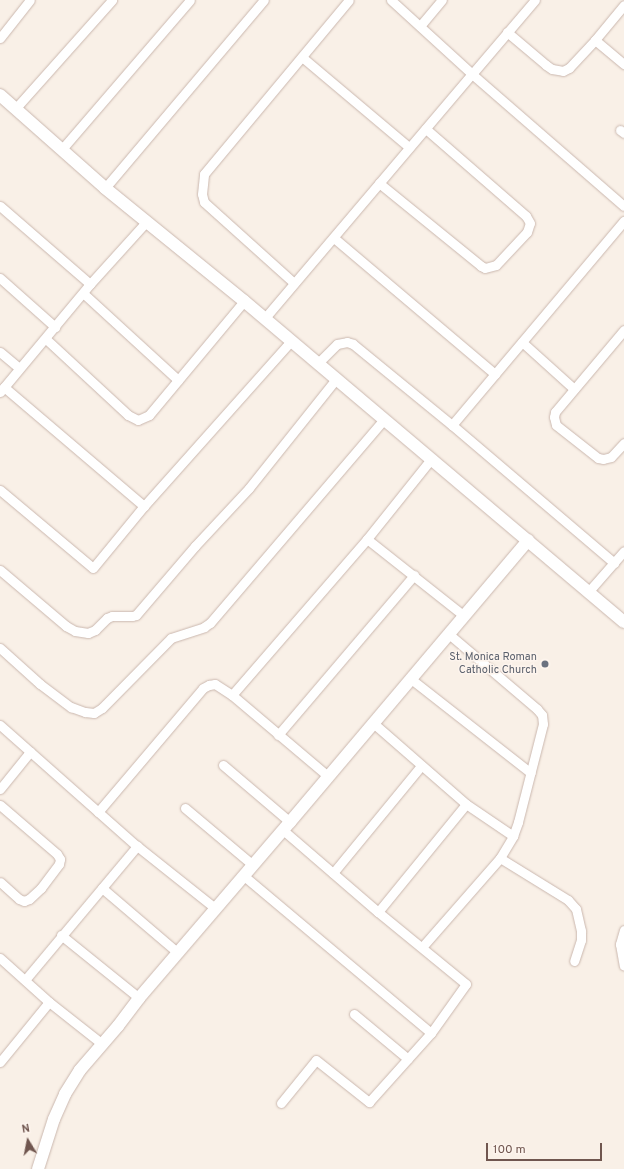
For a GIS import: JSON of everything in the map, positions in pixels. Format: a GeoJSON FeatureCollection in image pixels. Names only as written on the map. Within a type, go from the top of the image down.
{"type":"FeatureCollection","features":[{"type":"Feature","properties":{"kind":"street"},"geometry":{"type":"LineString","coordinates":[[0,38],[30,0]]}},
{"type":"Feature","properties":{"kind":"street"},"geometry":{"type":"LineString","coordinates":[[15,109],[112,0]]}},
{"type":"Feature","properties":{"kind":"street"},"geometry":{"type":"LineString","coordinates":[[62,150],[190,0]]}},
{"type":"Feature","properties":{"kind":"street"},"geometry":{"type":"LineString","coordinates":[[105,188],[264,0]]}},
{"type":"Feature","properties":{"kind":"street"},"geometry":{"type":"LineString","coordinates":[[294,283],[204,202],[202,194],[205,171],[302,57],[348,0]]}},
{"type":"Feature","properties":{"kind":"street"},"geometry":{"type":"LineString","coordinates":[[391,0],[472,74],[624,206]]}},
{"type":"Feature","properties":{"kind":"street"},"geometry":{"type":"LineString","coordinates":[[420,26],[442,0]]}},
{"type":"Feature","properties":{"kind":"street"},"geometry":{"type":"LineString","coordinates":[[264,319],[535,0]]}},
{"type":"Feature","properties":{"kind":"street"},"geometry":{"type":"LineString","coordinates":[[507,32],[546,65],[558,71],[563,71],[569,68],[595,40],[624,5]]}},
{"type":"Feature","properties":{"kind":"street"},"geometry":{"type":"LineString","coordinates":[[595,40],[624,64]]}},
{"type":"Feature","properties":{"kind":"street"},"geometry":{"type":"LineString","coordinates":[[302,57],[409,147]]}},
{"type":"Feature","properties":{"kind":"street"},"geometry":{"type":"LineString","coordinates":[[0,95],[105,188],[244,301],[624,622]]}},
{"type":"Feature","properties":{"kind":"street"},"geometry":{"type":"LineString","coordinates":[[379,184],[481,266],[492,267],[496,265],[527,232],[530,223],[526,216],[426,129]]}},
{"type":"Feature","properties":{"kind":"street"},"geometry":{"type":"LineString","coordinates":[[0,206],[90,284]]}},
{"type":"Feature","properties":{"kind":"street"},"geometry":{"type":"LineString","coordinates":[[144,506],[2,390],[19,368],[46,339],[90,284],[147,221]]}},
{"type":"Feature","properties":{"kind":"street"},"geometry":{"type":"LineString","coordinates":[[452,425],[624,221]]}},
{"type":"Feature","properties":{"kind":"street"},"geometry":{"type":"LineString","coordinates":[[334,238],[495,374]]}},
{"type":"Feature","properties":{"kind":"street"},"geometry":{"type":"LineString","coordinates":[[0,278],[55,327]]}},
{"type":"Feature","properties":{"kind":"street"},"geometry":{"type":"LineString","coordinates":[[83,294],[178,380]]}},
{"type":"Feature","properties":{"kind":"street"},"geometry":{"type":"LineString","coordinates":[[46,339],[133,419],[138,420],[149,415],[244,301]]}},
{"type":"Feature","properties":{"kind":"street"},"geometry":{"type":"LineString","coordinates":[[624,330],[555,412],[554,417],[556,425],[598,458],[603,459],[611,457],[624,443]]}},
{"type":"Feature","properties":{"kind":"street"},"geometry":{"type":"LineString","coordinates":[[0,490],[93,568],[144,506],[291,341]]}},
{"type":"Feature","properties":{"kind":"street"},"geometry":{"type":"LineString","coordinates":[[318,364],[337,344],[347,342],[352,344],[452,425],[614,563]]}},
{"type":"Feature","properties":{"kind":"street"},"geometry":{"type":"LineString","coordinates":[[522,342],[574,389]]}},
{"type":"Feature","properties":{"kind":"street"},"geometry":{"type":"LineString","coordinates":[[0,352],[19,368]]}},
{"type":"Feature","properties":{"kind":"street"},"geometry":{"type":"LineString","coordinates":[[0,570],[66,626],[75,631],[88,633],[95,630],[107,618],[112,616],[132,616],[136,614],[195,546],[249,488],[336,379]]}},
{"type":"Feature","properties":{"kind":"street"},"geometry":{"type":"LineString","coordinates":[[0,648],[40,684],[71,707],[85,712],[94,713],[102,708],[171,638],[204,627],[210,623],[384,419]]}},
{"type":"Feature","properties":{"kind":"street"},"geometry":{"type":"LineString","coordinates":[[232,696],[367,539],[431,459]]}},
{"type":"Feature","properties":{"kind":"street"},"geometry":{"type":"LineString","coordinates":[[367,539],[464,616]]}},
{"type":"Feature","properties":{"kind":"street"},"geometry":{"type":"LineString","coordinates":[[38,1169],[46,1140],[65,1094],[80,1070],[118,1026],[138,998],[287,826],[372,722],[411,679],[528,540]]}},
{"type":"Feature","properties":{"kind":"street"},"geometry":{"type":"LineString","coordinates":[[589,591],[624,551]]}},
{"type":"Feature","properties":{"kind":"street"},"geometry":{"type":"LineString","coordinates":[[278,735],[414,575]]}},
{"type":"Feature","properties":{"kind":"street"},"geometry":{"type":"LineString","coordinates":[[423,946],[500,858],[513,836],[518,822],[543,724],[542,715],[449,634]]}},
{"type":"Feature","properties":{"kind":"street"},"geometry":{"type":"LineString","coordinates":[[411,679],[531,773]]}},
{"type":"Feature","properties":{"kind":"street"},"geometry":{"type":"LineString","coordinates":[[98,812],[203,688],[215,684],[232,696],[328,776]]}},
{"type":"Feature","properties":{"kind":"street"},"geometry":{"type":"LineString","coordinates":[[372,722],[466,804],[513,836]]}},
{"type":"Feature","properties":{"kind":"street"},"geometry":{"type":"LineString","coordinates":[[0,725],[137,846],[215,908]]}},
{"type":"Feature","properties":{"kind":"street"},"geometry":{"type":"LineString","coordinates":[[0,789],[30,752]]}},
{"type":"Feature","properties":{"kind":"street"},"geometry":{"type":"LineString","coordinates":[[222,765],[287,826],[333,873],[378,912],[423,946],[466,984],[431,1033],[369,1102],[316,1060],[281,1103]]}},
{"type":"Feature","properties":{"kind":"street"},"geometry":{"type":"LineString","coordinates":[[333,873],[421,766]]}},
{"type":"Feature","properties":{"kind":"street"},"geometry":{"type":"LineString","coordinates":[[378,912],[466,804]]}},
{"type":"Feature","properties":{"kind":"street"},"geometry":{"type":"LineString","coordinates":[[0,805],[57,854],[60,859],[59,864],[41,888],[29,899],[24,901],[19,899],[0,882]]}},
{"type":"Feature","properties":{"kind":"street"},"geometry":{"type":"LineString","coordinates":[[185,808],[253,865]]}},
{"type":"Feature","properties":{"kind":"street"},"geometry":{"type":"LineString","coordinates":[[25,980],[137,846]]}},
{"type":"Feature","properties":{"kind":"street"},"geometry":{"type":"LineString","coordinates":[[500,858],[568,900],[576,909],[582,931],[581,940],[574,961]]}},
{"type":"Feature","properties":{"kind":"street"},"geometry":{"type":"LineString","coordinates":[[244,876],[431,1033]]}},
{"type":"Feature","properties":{"kind":"street"},"geometry":{"type":"LineString","coordinates":[[102,888],[178,953]]}},
{"type":"Feature","properties":{"kind":"street"},"geometry":{"type":"LineString","coordinates":[[624,930],[620,944],[624,966]]}},
{"type":"Feature","properties":{"kind":"street"},"geometry":{"type":"LineString","coordinates":[[61,936],[138,998]]}},
{"type":"Feature","properties":{"kind":"street"},"geometry":{"type":"LineString","coordinates":[[2,964],[25,980],[49,1002],[102,1043]]}},
{"type":"Feature","properties":{"kind":"street"},"geometry":{"type":"LineString","coordinates":[[0,1062],[49,1002]]}},
{"type":"Feature","properties":{"kind":"street"},"geometry":{"type":"LineString","coordinates":[[354,1014],[408,1059]]}},
{"type":"Feature","properties":{"kind":"place","name":"St. Monica Roman Catholic Church"},"geometry":{"type":"Point","coordinates":[545,664]}}]}
